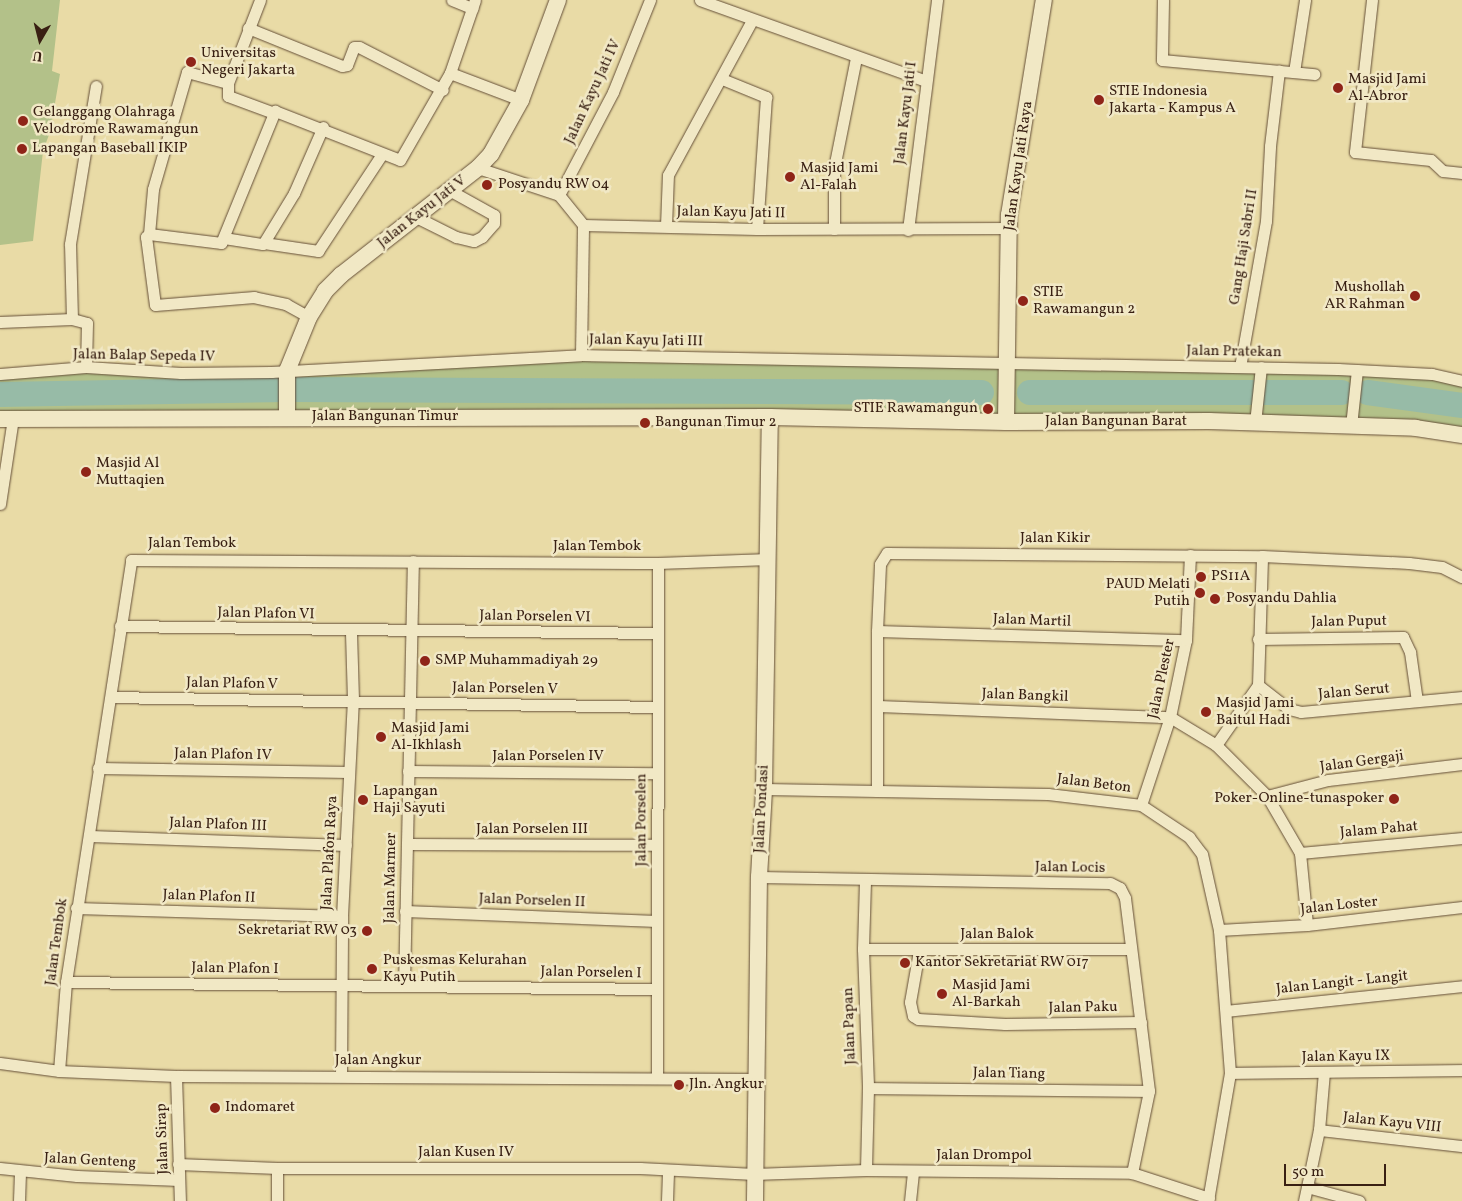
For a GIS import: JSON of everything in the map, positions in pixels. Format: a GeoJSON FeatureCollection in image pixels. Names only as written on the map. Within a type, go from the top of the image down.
{"type":"FeatureCollection","features":[{"type":"Feature","properties":{"kind":"main road","name":"Jalan Kayu Jati V"},"geometry":{"type":"LineString","coordinates":[[287,412],[286,373],[309,317],[325,291],[341,274],[478,168],[502,138],[521,100],[558,0]]}},
{"type":"Feature","properties":{"kind":"main road","name":"Jalan Kayu Jati Raya"},"geometry":{"type":"LineString","coordinates":[[1006,420],[1005,366],[1009,228],[1044,0]]}},
{"type":"Feature","properties":{"kind":"main road","name":"Jalan Bangunan Timur"},"geometry":{"type":"LineString","coordinates":[[7,418],[287,412],[770,417]]}},
{"type":"Feature","properties":{"kind":"main road","name":"Jalan Bangunan Barat"},"geometry":{"type":"LineString","coordinates":[[770,417],[1255,423],[1416,428],[1462,435]]}},
{"type":"Feature","properties":{"kind":"main road","name":"Jalan Pondasi"},"geometry":{"type":"LineString","coordinates":[[755,1201],[758,877],[764,789],[770,559],[770,417]]}},
{"type":"Feature","properties":{"kind":"street"},"geometry":{"type":"LineString","coordinates":[[260,0],[228,83],[228,96],[274,113],[283,112],[323,127],[395,160],[404,158],[443,90],[450,73],[474,4],[452,0]]}},
{"type":"Feature","properties":{"kind":"street","name":"Jalan Kayu Jati IV"},"geometry":{"type":"LineString","coordinates":[[560,195],[609,100],[650,0]]}},
{"type":"Feature","properties":{"kind":"street"},"geometry":{"type":"LineString","coordinates":[[700,0],[856,58],[924,80]]}},
{"type":"Feature","properties":{"kind":"street"},"geometry":{"type":"LineString","coordinates":[[1163,0],[1162,60],[1314,74]]}},
{"type":"Feature","properties":{"kind":"street"},"geometry":{"type":"LineString","coordinates":[[1294,72],[1305,0]]}},
{"type":"Feature","properties":{"kind":"street"},"geometry":{"type":"LineString","coordinates":[[1372,0],[1355,152],[1431,160],[1443,171],[1462,173]]}},
{"type":"Feature","properties":{"kind":"street","name":"Jalan Kayu Jati I"},"geometry":{"type":"LineString","coordinates":[[908,230],[933,1]]}},
{"type":"Feature","properties":{"kind":"street"},"geometry":{"type":"LineString","coordinates":[[666,226],[666,180],[722,79],[752,20]]}},
{"type":"Feature","properties":{"kind":"street"},"geometry":{"type":"LineString","coordinates":[[248,28],[342,66],[347,65],[354,47],[359,47],[443,90]]}},
{"type":"Feature","properties":{"kind":"street"},"geometry":{"type":"LineString","coordinates":[[834,229],[834,168],[856,58]]}},
{"type":"Feature","properties":{"kind":"street","name":"Gang Haji Sabri II"},"geometry":{"type":"LineString","coordinates":[[1240,366],[1266,221],[1270,146],[1279,71]]}},
{"type":"Feature","properties":{"kind":"street"},"geometry":{"type":"LineString","coordinates":[[228,83],[187,72],[153,189],[149,234],[145,240],[155,306],[254,297],[286,304],[309,317]]}},
{"type":"Feature","properties":{"kind":"street"},"geometry":{"type":"LineString","coordinates":[[450,73],[521,100]]}},
{"type":"Feature","properties":{"kind":"street"},"geometry":{"type":"LineString","coordinates":[[722,79],[766,97],[757,229]]}},
{"type":"Feature","properties":{"kind":"street"},"geometry":{"type":"LineString","coordinates":[[72,319],[70,244],[96,86]]}},
{"type":"Feature","properties":{"kind":"street"},"geometry":{"type":"LineString","coordinates":[[149,234],[218,245],[224,238],[274,113]]}},
{"type":"Feature","properties":{"kind":"street"},"geometry":{"type":"LineString","coordinates":[[224,238],[258,246],[264,243],[294,193],[323,127]]}},
{"type":"Feature","properties":{"kind":"street"},"geometry":{"type":"LineString","coordinates":[[264,243],[318,251],[382,154]]}},
{"type":"Feature","properties":{"kind":"street"},"geometry":{"type":"LineString","coordinates":[[478,168],[560,195],[583,224],[581,355]]}},
{"type":"Feature","properties":{"kind":"street"},"geometry":{"type":"LineString","coordinates":[[416,217],[456,237],[474,241],[482,237],[494,223],[494,215],[449,190]]}},
{"type":"Feature","properties":{"kind":"street","name":"Jalan Kayu Jati II"},"geometry":{"type":"LineString","coordinates":[[583,224],[757,229],[908,230],[1009,228]]}},
{"type":"Feature","properties":{"kind":"street"},"geometry":{"type":"LineString","coordinates":[[0,322],[72,319],[87,323],[86,368]]}},
{"type":"Feature","properties":{"kind":"street","name":"Jalan Kayu Jati III"},"geometry":{"type":"LineString","coordinates":[[286,373],[581,355],[1005,366]]}},
{"type":"Feature","properties":{"kind":"street","name":"Jalan Pratekan"},"geometry":{"type":"LineString","coordinates":[[1005,366],[1240,366],[1432,374],[1462,381]]}},
{"type":"Feature","properties":{"kind":"street"},"geometry":{"type":"LineString","coordinates":[[1255,423],[1261,367]]}},
{"type":"Feature","properties":{"kind":"street","name":"Jalan Balap Sepeda IV"},"geometry":{"type":"LineString","coordinates":[[0,374],[86,368],[181,373],[286,373]]}},
{"type":"Feature","properties":{"kind":"street"},"geometry":{"type":"LineString","coordinates":[[1350,426],[1357,370]]}},
{"type":"Feature","properties":{"kind":"street"},"geometry":{"type":"LineString","coordinates":[[0,504],[7,418]]}},
{"type":"Feature","properties":{"kind":"street","name":"Jalan Kikir"},"geometry":{"type":"LineString","coordinates":[[877,791],[877,631],[880,564],[887,554],[1262,556],[1409,563],[1442,567],[1462,577]]}},
{"type":"Feature","properties":{"kind":"street","name":"Jalan Plester"},"geometry":{"type":"LineString","coordinates":[[1141,805],[1170,717],[1186,640],[1190,555]]}},
{"type":"Feature","properties":{"kind":"street"},"geometry":{"type":"LineString","coordinates":[[1216,745],[1258,684],[1262,556]]}},
{"type":"Feature","properties":{"kind":"street","name":"Jalan Tembok"},"geometry":{"type":"LineString","coordinates":[[58,1071],[66,982],[76,908],[90,836],[98,768],[132,559],[658,563],[770,559]]}},
{"type":"Feature","properties":{"kind":"street","name":"Jalan Marmer"},"geometry":{"type":"LineString","coordinates":[[404,986],[413,561]]}},
{"type":"Feature","properties":{"kind":"street","name":"Jalan Porselen"},"geometry":{"type":"LineString","coordinates":[[656,1078],[658,563]]}},
{"type":"Feature","properties":{"kind":"street","name":"Jalan Plafon VI"},"geometry":{"type":"LineString","coordinates":[[120,626],[411,631]]}},
{"type":"Feature","properties":{"kind":"street","name":"Jalan Plafon Raya"},"geometry":{"type":"LineString","coordinates":[[341,1076],[342,916],[353,700],[351,631]]}},
{"type":"Feature","properties":{"kind":"street","name":"Jalan Porselen VI"},"geometry":{"type":"LineString","coordinates":[[411,631],[658,633]]}},
{"type":"Feature","properties":{"kind":"street","name":"Jalan Martil"},"geometry":{"type":"LineString","coordinates":[[877,631],[1186,640]]}},
{"type":"Feature","properties":{"kind":"street","name":"Jalan Puput"},"geometry":{"type":"LineString","coordinates":[[1258,638],[1403,637],[1410,652],[1416,701]]}},
{"type":"Feature","properties":{"kind":"street","name":"Jalan Serut"},"geometry":{"type":"LineString","coordinates":[[1258,684],[1289,709],[1301,712],[1462,697]]}},
{"type":"Feature","properties":{"kind":"street","name":"Jalan Plafon V"},"geometry":{"type":"LineString","coordinates":[[111,697],[353,700]]}},
{"type":"Feature","properties":{"kind":"street","name":"Jalan Porselen V"},"geometry":{"type":"LineString","coordinates":[[353,700],[658,707]]}},
{"type":"Feature","properties":{"kind":"street","name":"Jalan Bangkil"},"geometry":{"type":"LineString","coordinates":[[878,706],[1170,717]]}},
{"type":"Feature","properties":{"kind":"street"},"geometry":{"type":"LineString","coordinates":[[1170,717],[1216,745],[1267,796],[1300,853],[1307,925]]}},
{"type":"Feature","properties":{"kind":"street","name":"Jalan Gergaji"},"geometry":{"type":"LineString","coordinates":[[1267,796],[1328,780],[1462,764]]}},
{"type":"Feature","properties":{"kind":"street","name":"Jalan Plafon IV"},"geometry":{"type":"LineString","coordinates":[[98,768],[349,772]]}},
{"type":"Feature","properties":{"kind":"street","name":"Jalan Porselen IV"},"geometry":{"type":"LineString","coordinates":[[408,770],[657,773]]}},
{"type":"Feature","properties":{"kind":"street","name":"Jalan Beton"},"geometry":{"type":"LineString","coordinates":[[764,789],[1048,794],[1141,805],[1197,845],[1202,854],[1219,930],[1230,1073],[1209,1200]]}},
{"type":"Feature","properties":{"kind":"street","name":"Jalan Plafon III"},"geometry":{"type":"LineString","coordinates":[[90,836],[346,845]]}},
{"type":"Feature","properties":{"kind":"street","name":"Jalam Pahat"},"geometry":{"type":"LineString","coordinates":[[1300,853],[1462,838]]}},
{"type":"Feature","properties":{"kind":"street","name":"Jalan Porselen III"},"geometry":{"type":"LineString","coordinates":[[407,844],[657,845]]}},
{"type":"Feature","properties":{"kind":"street","name":"Jalan Locis"},"geometry":{"type":"LineString","coordinates":[[758,877],[865,881],[1110,883],[1120,888],[1125,898],[1150,1091],[1132,1173]]}},
{"type":"Feature","properties":{"kind":"street","name":"Jalan Papan"},"geometry":{"type":"LineString","coordinates":[[865,881],[863,949],[868,1088],[866,1170]]}},
{"type":"Feature","properties":{"kind":"street","name":"Jalan Loster"},"geometry":{"type":"LineString","coordinates":[[1219,930],[1307,925],[1462,906]]}},
{"type":"Feature","properties":{"kind":"street","name":"Jalan Plafon II"},"geometry":{"type":"LineString","coordinates":[[76,908],[342,916]]}},
{"type":"Feature","properties":{"kind":"street","name":"Jalan Porselen II"},"geometry":{"type":"LineString","coordinates":[[405,912],[657,922]]}},
{"type":"Feature","properties":{"kind":"street","name":"Jalan Balok"},"geometry":{"type":"LineString","coordinates":[[863,949],[919,951],[1131,950]]}},
{"type":"Feature","properties":{"kind":"street","name":"Jalan Paku"},"geometry":{"type":"LineString","coordinates":[[919,951],[910,1002],[913,1016],[918,1019],[1005,1024],[1141,1022]]}},
{"type":"Feature","properties":{"kind":"street","name":"Jalan Plafon I"},"geometry":{"type":"LineString","coordinates":[[66,982],[404,986]]}},
{"type":"Feature","properties":{"kind":"street","name":"Jalan Porselen I"},"geometry":{"type":"LineString","coordinates":[[404,986],[657,989]]}},
{"type":"Feature","properties":{"kind":"street","name":"Jalan Langit - Langit"},"geometry":{"type":"LineString","coordinates":[[1226,1011],[1462,986]]}},
{"type":"Feature","properties":{"kind":"street","name":"Jalan Angkur"},"geometry":{"type":"LineString","coordinates":[[0,1063],[58,1071],[176,1076],[757,1079]]}},
{"type":"Feature","properties":{"kind":"street","name":"Jalan Kayu IX"},"geometry":{"type":"LineString","coordinates":[[1230,1073],[1462,1070]]}},
{"type":"Feature","properties":{"kind":"street"},"geometry":{"type":"LineString","coordinates":[[1304,1201],[1319,1130],[1324,1072]]}},
{"type":"Feature","properties":{"kind":"street","name":"Jalan Sirap"},"geometry":{"type":"LineString","coordinates":[[176,1076],[180,1201]]}},
{"type":"Feature","properties":{"kind":"street","name":"Jalan Tiang"},"geometry":{"type":"LineString","coordinates":[[868,1088],[1150,1091]]}},
{"type":"Feature","properties":{"kind":"street","name":"Jalan Kayu VIII"},"geometry":{"type":"LineString","coordinates":[[1319,1130],[1462,1146]]}},
{"type":"Feature","properties":{"kind":"street","name":"Jalan Kusen IV"},"geometry":{"type":"LineString","coordinates":[[178,1164],[277,1168],[668,1170],[754,1174]]}},
{"type":"Feature","properties":{"kind":"street","name":"Jalan Genteng"},"geometry":{"type":"LineString","coordinates":[[0,1168],[20,1172],[179,1180]]}},
{"type":"Feature","properties":{"kind":"street"},"geometry":{"type":"LineString","coordinates":[[277,1168],[277,1201]]}},
{"type":"Feature","properties":{"kind":"street"},"geometry":{"type":"LineString","coordinates":[[667,1201],[668,1170]]}},
{"type":"Feature","properties":{"kind":"street","name":"Jalan Drompol"},"geometry":{"type":"LineString","coordinates":[[754,1174],[866,1170],[1132,1173],[1209,1200]]}},
{"type":"Feature","properties":{"kind":"street"},"geometry":{"type":"LineString","coordinates":[[910,1201],[913,1171]]}},
{"type":"Feature","properties":{"kind":"street"},"geometry":{"type":"LineString","coordinates":[[19,1201],[20,1172]]}},
{"type":"Feature","properties":{"kind":"street"},"geometry":{"type":"LineString","coordinates":[[1307,1187],[1359,1201]]}},
{"type":"Feature","properties":{"kind":"green space","name":"Gelanggang Olahraga Velodrome Rawamangun"},"geometry":{"type":"Polygon","coordinates":[[[0,0],[60,0],[52,71],[60,74],[50,132],[43,151],[33,241],[0,245],[0,0]]]}},
{"type":"Feature","properties":{"kind":"green space"},"geometry":{"type":"Polygon","coordinates":[[[581,355],[1261,367],[1462,381],[1462,435],[1416,428],[0,419],[0,374],[86,367],[181,373],[581,355]]]}},
{"type":"Feature","properties":{"kind":"waterway"},"geometry":{"type":"LineString","coordinates":[[0,394],[286,389],[981,392]]}},
{"type":"Feature","properties":{"kind":"waterway"},"geometry":{"type":"LineString","coordinates":[[1029,392],[1341,392]]}},
{"type":"Feature","properties":{"kind":"waterway"},"geometry":{"type":"LineString","coordinates":[[1367,392],[1462,405]]}},
{"type":"Feature","properties":{"kind":"place","name":"Universitas Negeri Jakarta"},"geometry":{"type":"Point","coordinates":[191,62]}},
{"type":"Feature","properties":{"kind":"place","name":"Masjid Jami Al-Abror"},"geometry":{"type":"Point","coordinates":[1338,88]}},
{"type":"Feature","properties":{"kind":"place","name":"STIE Indonesia Jakarta - Kampus A"},"geometry":{"type":"Point","coordinates":[1099,100]}},
{"type":"Feature","properties":{"kind":"place","name":"Gelanggang Olahraga Velodrome Rawamangun"},"geometry":{"type":"Point","coordinates":[23,121]}},
{"type":"Feature","properties":{"kind":"place","name":"Lapangan Baseball IKIP"},"geometry":{"type":"Point","coordinates":[22,149]}},
{"type":"Feature","properties":{"kind":"place","name":"Masjid Jami Al-Falah"},"geometry":{"type":"Point","coordinates":[790,177]}},
{"type":"Feature","properties":{"kind":"place","name":"Posyandu RW 04"},"geometry":{"type":"Point","coordinates":[487,185]}},
{"type":"Feature","properties":{"kind":"place","name":"Mushollah AR Rahman"},"geometry":{"type":"Point","coordinates":[1415,296]}},
{"type":"Feature","properties":{"kind":"place","name":"STIE Rawamangun 2"},"geometry":{"type":"Point","coordinates":[1023,301]}},
{"type":"Feature","properties":{"kind":"place","name":"STIE Rawamangun"},"geometry":{"type":"Point","coordinates":[988,409]}},
{"type":"Feature","properties":{"kind":"place","name":"Bangunan Timur 2"},"geometry":{"type":"Point","coordinates":[645,423]}},
{"type":"Feature","properties":{"kind":"place","name":"Masjid Al Muttaqien"},"geometry":{"type":"Point","coordinates":[86,472]}},
{"type":"Feature","properties":{"kind":"place","name":"PS11A"},"geometry":{"type":"Point","coordinates":[1201,577]}},
{"type":"Feature","properties":{"kind":"place","name":"PAUD Melati Putih"},"geometry":{"type":"Point","coordinates":[1200,593]}},
{"type":"Feature","properties":{"kind":"place","name":"Posyandu Dahlia"},"geometry":{"type":"Point","coordinates":[1215,599]}},
{"type":"Feature","properties":{"kind":"place","name":"SMP Muhammadiyah 29"},"geometry":{"type":"Point","coordinates":[425,661]}},
{"type":"Feature","properties":{"kind":"place","name":"Masjid Jami Baitul Hadi"},"geometry":{"type":"Point","coordinates":[1206,712]}},
{"type":"Feature","properties":{"kind":"place","name":"Masjid Jami Al-Ikhlash"},"geometry":{"type":"Point","coordinates":[381,737]}},
{"type":"Feature","properties":{"kind":"place","name":"Poker-Online-tunaspoker"},"geometry":{"type":"Point","coordinates":[1394,799]}},
{"type":"Feature","properties":{"kind":"place","name":"Lapangan Haji Sayuti"},"geometry":{"type":"Point","coordinates":[363,800]}},
{"type":"Feature","properties":{"kind":"place","name":"Sekretariat RW 03"},"geometry":{"type":"Point","coordinates":[367,931]}},
{"type":"Feature","properties":{"kind":"place","name":"Kantor Sekretariat RW 017"},"geometry":{"type":"Point","coordinates":[905,963]}},
{"type":"Feature","properties":{"kind":"place","name":"Puskesmas Kelurahan Kayu Putih"},"geometry":{"type":"Point","coordinates":[372,969]}},
{"type":"Feature","properties":{"kind":"place","name":"Masjid Jami Al-Barkah"},"geometry":{"type":"Point","coordinates":[942,994]}},
{"type":"Feature","properties":{"kind":"place","name":"Jln. Angkur"},"geometry":{"type":"Point","coordinates":[679,1085]}},
{"type":"Feature","properties":{"kind":"place","name":"Indomaret"},"geometry":{"type":"Point","coordinates":[215,1108]}}]}
